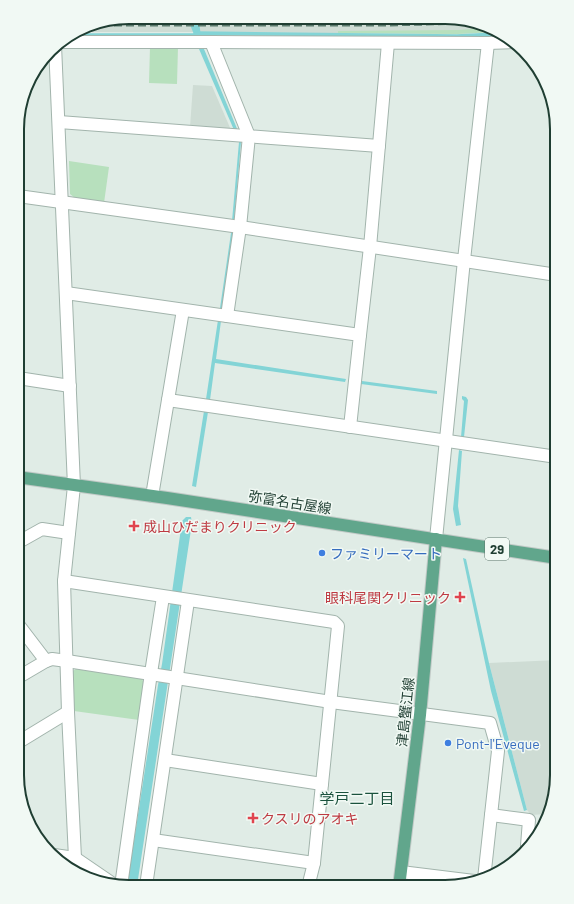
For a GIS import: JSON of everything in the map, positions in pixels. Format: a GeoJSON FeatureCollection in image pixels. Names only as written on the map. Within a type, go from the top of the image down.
{"type":"FeatureCollection","features":[{"type":"Feature","properties":{"kind":"main road","name":"弥富名古屋線"},"geometry":{"type":"LineString","coordinates":[[24,478],[152,496],[550,557]]}},
{"type":"Feature","properties":{"kind":"main road","name":"津島蟹江線"},"geometry":{"type":"LineString","coordinates":[[400,880],[420,714],[436,539]]}},
{"type":"Feature","properties":{"kind":"street"},"geometry":{"type":"LineString","coordinates":[[71,42],[504,42]]}},
{"type":"Feature","properties":{"kind":"street"},"geometry":{"type":"LineString","coordinates":[[211,42],[249,136],[240,227],[227,316]]}},
{"type":"Feature","properties":{"kind":"street"},"geometry":{"type":"LineString","coordinates":[[350,427],[370,247],[388,43]]}},
{"type":"Feature","properties":{"kind":"street"},"geometry":{"type":"LineString","coordinates":[[436,539],[464,260],[488,43]]}},
{"type":"Feature","properties":{"kind":"street"},"geometry":{"type":"LineString","coordinates":[[55,55],[74,486],[64,581],[68,712],[75,858]]}},
{"type":"Feature","properties":{"kind":"street"},"geometry":{"type":"LineString","coordinates":[[59,122],[379,146]]}},
{"type":"Feature","properties":{"kind":"street"},"geometry":{"type":"LineString","coordinates":[[24,197],[240,227],[550,274]]}},
{"type":"Feature","properties":{"kind":"street"},"geometry":{"type":"LineString","coordinates":[[66,293],[360,335]]}},
{"type":"Feature","properties":{"kind":"street"},"geometry":{"type":"LineString","coordinates":[[152,496],[183,310]]}},
{"type":"Feature","properties":{"kind":"street"},"geometry":{"type":"LineString","coordinates":[[24,379],[70,386]]}},
{"type":"Feature","properties":{"kind":"street"},"geometry":{"type":"LineString","coordinates":[[168,400],[550,456]]}},
{"type":"Feature","properties":{"kind":"street"},"geometry":{"type":"LineString","coordinates":[[24,539],[42,529],[69,533]]}},
{"type":"Feature","properties":{"kind":"street"},"geometry":{"type":"LineString","coordinates":[[64,581],[334,622],[338,626],[314,863],[310,880]]}},
{"type":"Feature","properties":{"kind":"street"},"geometry":{"type":"LineString","coordinates":[[122,880],[166,597]]}},
{"type":"Feature","properties":{"kind":"street"},"geometry":{"type":"LineString","coordinates":[[147,880],[165,760],[174,677],[185,600]]}},
{"type":"Feature","properties":{"kind":"street"},"geometry":{"type":"LineString","coordinates":[[24,633],[46,661]]}},
{"type":"Feature","properties":{"kind":"street"},"geometry":{"type":"LineString","coordinates":[[24,674],[52,659],[331,702],[490,724],[498,751],[485,872]]}},
{"type":"Feature","properties":{"kind":"street"},"geometry":{"type":"LineString","coordinates":[[24,739],[68,712]]}},
{"type":"Feature","properties":{"kind":"street"},"geometry":{"type":"LineString","coordinates":[[165,760],[322,784]]}},
{"type":"Feature","properties":{"kind":"street"},"geometry":{"type":"LineString","coordinates":[[491,814],[529,820],[528,839]]}},
{"type":"Feature","properties":{"kind":"street"},"geometry":{"type":"LineString","coordinates":[[153,840],[314,863]]}},
{"type":"Feature","properties":{"kind":"street"},"geometry":{"type":"LineString","coordinates":[[63,856],[75,858],[101,876]]}},
{"type":"Feature","properties":{"kind":"street"},"geometry":{"type":"LineString","coordinates":[[401,872],[458,879]]}},
{"type":"Feature","properties":{"kind":"shaded area"},"geometry":{"type":"Polygon","coordinates":[[[190,24],[194,32],[89,32],[115,25],[190,24]]]}},
{"type":"Feature","properties":{"kind":"shaded area"},"geometry":{"type":"Polygon","coordinates":[[[199,24],[445,24],[459,25],[486,32],[457,34],[200,32],[199,24]]]}},
{"type":"Feature","properties":{"kind":"shaded area"},"geometry":{"type":"Polygon","coordinates":[[[193,85],[212,86],[231,130],[190,127],[193,85]]]}},
{"type":"Feature","properties":{"kind":"shaded area"},"geometry":{"type":"Polygon","coordinates":[[[550,660],[550,782],[548,795],[542,814],[531,815],[527,810],[489,663],[550,660]]]}},
{"type":"Feature","properties":{"kind":"green space"},"geometry":{"type":"Polygon","coordinates":[[[474,29],[486,32],[457,34],[338,33],[338,31],[474,29]]]}},
{"type":"Feature","properties":{"kind":"green space"},"geometry":{"type":"Polygon","coordinates":[[[150,47],[178,47],[177,84],[149,83],[150,47]]]}},
{"type":"Feature","properties":{"kind":"green space"},"geometry":{"type":"Polygon","coordinates":[[[69,161],[109,167],[104,203],[75,198],[70,194],[69,161]]]}},
{"type":"Feature","properties":{"kind":"green space"},"geometry":{"type":"Polygon","coordinates":[[[76,669],[142,679],[144,683],[139,720],[74,711],[71,672],[76,669]]]}},
{"type":"Feature","properties":{"kind":"water"},"geometry":{"type":"Polygon","coordinates":[[[190,24],[199,24],[201,37],[195,37],[190,24]]]}},
{"type":"Feature","properties":{"kind":"water"},"geometry":{"type":"Polygon","coordinates":[[[199,49],[204,49],[238,131],[234,130],[199,49]]]}},
{"type":"Feature","properties":{"kind":"water"},"geometry":{"type":"Polygon","coordinates":[[[239,142],[241,142],[234,222],[232,221],[239,142]]]}},
{"type":"Feature","properties":{"kind":"water"},"geometry":{"type":"Polygon","coordinates":[[[231,233],[233,233],[223,309],[220,308],[231,233]]]}},
{"type":"Feature","properties":{"kind":"water"},"geometry":{"type":"Polygon","coordinates":[[[218,320],[221,321],[216,359],[346,379],[345,382],[215,363],[210,400],[206,399],[218,320]]]}},
{"type":"Feature","properties":{"kind":"water"},"geometry":{"type":"Polygon","coordinates":[[[362,381],[437,391],[437,394],[361,384],[362,381]]]}},
{"type":"Feature","properties":{"kind":"water"},"geometry":{"type":"Polygon","coordinates":[[[462,396],[466,397],[468,400],[464,437],[461,437],[464,401],[462,396]]]}},
{"type":"Feature","properties":{"kind":"water"},"geometry":{"type":"Polygon","coordinates":[[[204,411],[208,412],[196,487],[192,486],[204,411]]]}},
{"type":"Feature","properties":{"kind":"water"},"geometry":{"type":"Polygon","coordinates":[[[459,450],[462,451],[458,506],[461,525],[456,526],[453,509],[459,450]]]}},
{"type":"Feature","properties":{"kind":"water"},"geometry":{"type":"Polygon","coordinates":[[[186,517],[191,517],[192,523],[138,880],[128,880],[162,664],[182,521],[186,517]]]}},
{"type":"Feature","properties":{"kind":"water"},"geometry":{"type":"Polygon","coordinates":[[[463,558],[466,559],[489,663],[527,810],[524,811],[491,691],[463,558]]]}},
{"type":"Feature","properties":{"kind":"waterway"},"geometry":{"type":"LineString","coordinates":[[83,35],[194,35],[196,33],[457,36],[490,34]]}},
{"type":"Feature","properties":{"kind":"railway"},"geometry":{"type":"LineString","coordinates":[[115,25],[428,24]]}},
{"type":"Feature","properties":{"kind":"place","name":"成山ひだまりクリニック"},"geometry":{"type":"Point","coordinates":[134,526]}},
{"type":"Feature","properties":{"kind":"place","name":"ファミリーマート"},"geometry":{"type":"Point","coordinates":[322,553]}},
{"type":"Feature","properties":{"kind":"place","name":"眼科尾関クリニック"},"geometry":{"type":"Point","coordinates":[460,597]}},
{"type":"Feature","properties":{"kind":"place","name":"Pont-l'Eveque"},"geometry":{"type":"Point","coordinates":[448,743]}},
{"type":"Feature","properties":{"kind":"place","name":"クスリのアオキ"},"geometry":{"type":"Point","coordinates":[253,818]}},
{"type":"Feature","properties":{"kind":"district","name":"学戸二丁目"},"geometry":{"type":"Point","coordinates":[357,798]}}]}
